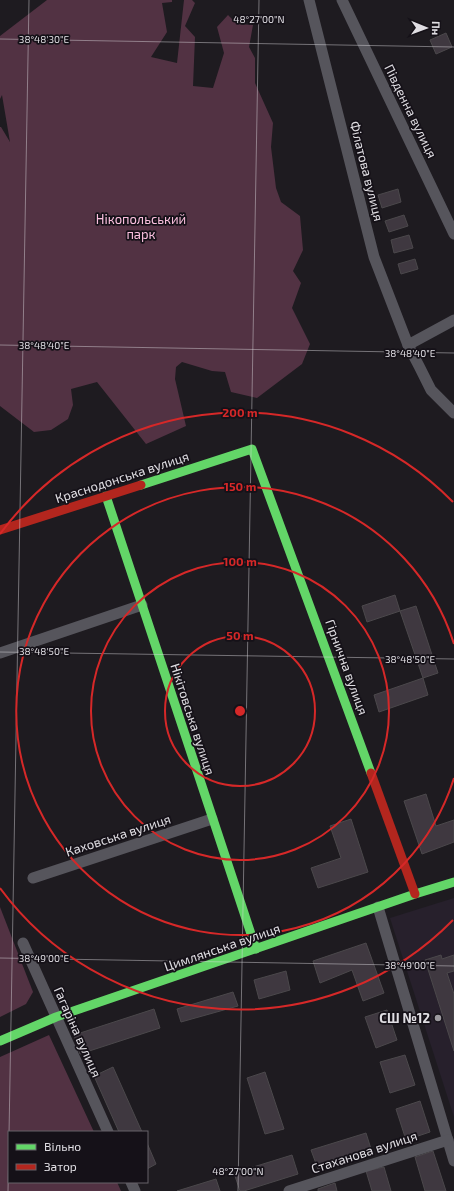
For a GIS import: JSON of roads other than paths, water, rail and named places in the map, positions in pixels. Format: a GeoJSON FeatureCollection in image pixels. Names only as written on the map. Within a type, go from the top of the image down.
{"type":"FeatureCollection","features":[{"type":"Feature","properties":{"kind":"street","name":"Філатова вулиця"},"geometry":{"type":"LineString","coordinates":[[309,0],[374,257],[408,345],[431,390],[454,412]]}},
{"type":"Feature","properties":{"kind":"street","name":"Південна вулиця"},"geometry":{"type":"LineString","coordinates":[[342,0],[454,234]]}},
{"type":"Feature","properties":{"kind":"street"},"geometry":{"type":"LineString","coordinates":[[408,345],[454,320]]}},
{"type":"Feature","properties":{"kind":"street","name":"Краснодонська вулиця"},"geometry":{"type":"LineString","coordinates":[[0,530],[252,449]]}},
{"type":"Feature","properties":{"kind":"street","name":"Гірнична вулиця"},"geometry":{"type":"LineString","coordinates":[[252,449],[415,894]]}},
{"type":"Feature","properties":{"kind":"street","name":"Нікітовська вулиця"},"geometry":{"type":"LineString","coordinates":[[106,496],[256,949]]}},
{"type":"Feature","properties":{"kind":"street"},"geometry":{"type":"LineString","coordinates":[[0,653],[142,605]]}},
{"type":"Feature","properties":{"kind":"street","name":"Каховська вулиця"},"geometry":{"type":"LineString","coordinates":[[33,878],[212,819]]}},
{"type":"Feature","properties":{"kind":"street","name":"Цимлянська вулиця"},"geometry":{"type":"LineString","coordinates":[[0,1041],[56,1017],[454,882]]}},
{"type":"Feature","properties":{"kind":"street"},"geometry":{"type":"LineString","coordinates":[[378,907],[454,1161]]}},
{"type":"Feature","properties":{"kind":"street","name":"Гагаріна вулиця"},"geometry":{"type":"LineString","coordinates":[[23,943],[108,1131]]}},
{"type":"Feature","properties":{"kind":"street","name":"Стаханова вулиця"},"geometry":{"type":"LineString","coordinates":[[289,1191],[448,1140]]}},
{"type":"Feature","properties":{"kind":"place","name":"СШ №12"},"geometry":{"type":"Point","coordinates":[438,1018]}},
{"type":"Feature","properties":{"kind":"park label","name":"Нікопольський парк"},"geometry":{"type":"Point","coordinates":[141,226]}}]}
